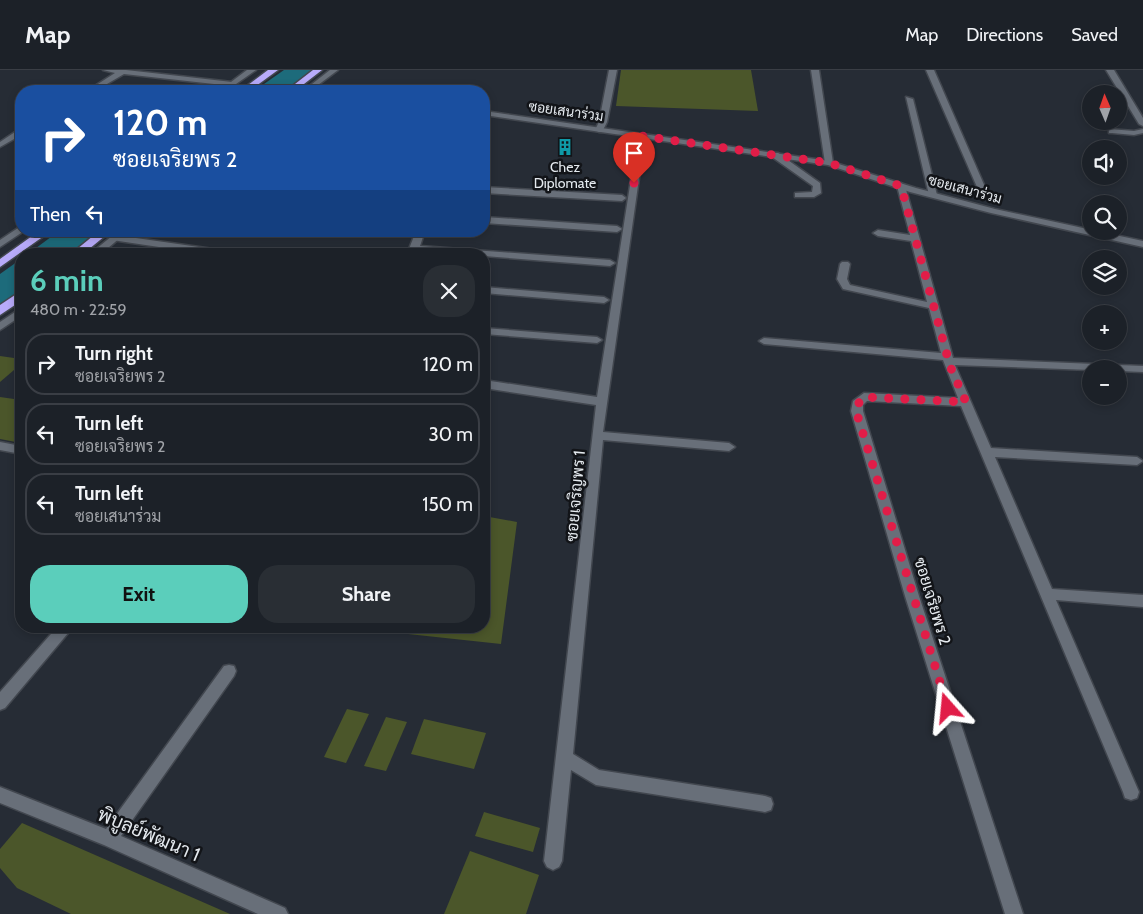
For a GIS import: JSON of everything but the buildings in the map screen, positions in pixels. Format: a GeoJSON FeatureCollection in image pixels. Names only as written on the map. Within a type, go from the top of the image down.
{"type":"FeatureCollection","features":[{"type":"Feature","properties":{"kind":"highway"},"geometry":{"type":"LineString","coordinates":[[253,85],[274,70]]}},
{"type":"Feature","properties":{"kind":"highway"},"geometry":{"type":"LineString","coordinates":[[298,85],[318,70]]}},
{"type":"Feature","properties":{"kind":"highway"},"geometry":{"type":"LineString","coordinates":[[22,248],[38,237]]}},
{"type":"Feature","properties":{"kind":"highway"},"geometry":{"type":"LineString","coordinates":[[87,248],[107,237]]}},
{"type":"Feature","properties":{"kind":"highway"},"geometry":{"type":"LineString","coordinates":[[0,264],[15,253]]}},
{"type":"Feature","properties":{"kind":"highway"},"geometry":{"type":"LineString","coordinates":[[0,311],[15,300]]}},
{"type":"Feature","properties":{"kind":"street"},"geometry":{"type":"LineString","coordinates":[[107,70],[232,84],[252,70]]}},
{"type":"Feature","properties":{"kind":"street"},"geometry":{"type":"LineString","coordinates":[[314,85],[334,70]]}},
{"type":"Feature","properties":{"kind":"street"},"geometry":{"type":"LineString","coordinates":[[599,130],[603,122],[613,70]]}},
{"type":"Feature","properties":{"kind":"street"},"geometry":{"type":"LineString","coordinates":[[815,70],[829,163]]}},
{"type":"Feature","properties":{"kind":"street"},"geometry":{"type":"LineString","coordinates":[[930,70],[981,187]]}},
{"type":"Feature","properties":{"kind":"street"},"geometry":{"type":"LineString","coordinates":[[1110,70],[1143,124]]}},
{"type":"Feature","properties":{"kind":"street"},"geometry":{"type":"LineString","coordinates":[[100,85],[122,72]]}},
{"type":"Feature","properties":{"kind":"street"},"geometry":{"type":"LineString","coordinates":[[909,99],[932,195]]}},
{"type":"Feature","properties":{"kind":"street","name":"ซอยเสนาร่วม"},"geometry":{"type":"LineString","coordinates":[[490,115],[829,163],[901,186],[994,211],[1143,244]]}},
{"type":"Feature","properties":{"kind":"street"},"geometry":{"type":"LineString","coordinates":[[1112,131],[1134,133],[1143,130]]}},
{"type":"Feature","properties":{"kind":"street"},"geometry":{"type":"LineString","coordinates":[[0,136],[12,138]]}},
{"type":"Feature","properties":{"kind":"street"},"geometry":{"type":"LineString","coordinates":[[0,145],[15,136]]}},
{"type":"Feature","properties":{"kind":"street","name":"ซอยเจริญพร 1"},"geometry":{"type":"LineString","coordinates":[[553,861],[588,547],[597,435],[642,136]]}},
{"type":"Feature","properties":{"kind":"street"},"geometry":{"type":"LineString","coordinates":[[774,155],[817,185],[818,191],[814,194],[798,195]]}},
{"type":"Feature","properties":{"kind":"street"},"geometry":{"type":"LineString","coordinates":[[901,186],[949,359],[1116,759],[1132,792]]}},
{"type":"Feature","properties":{"kind":"street"},"geometry":{"type":"LineString","coordinates":[[490,190],[622,198]]}},
{"type":"Feature","properties":{"kind":"street"},"geometry":{"type":"LineString","coordinates":[[490,220],[616,229]]}},
{"type":"Feature","properties":{"kind":"street"},"geometry":{"type":"LineString","coordinates":[[0,244],[15,233]]}},
{"type":"Feature","properties":{"kind":"street"},"geometry":{"type":"LineString","coordinates":[[878,233],[916,239]]}},
{"type":"Feature","properties":{"kind":"street"},"geometry":{"type":"LineString","coordinates":[[100,248],[109,237]]}},
{"type":"Feature","properties":{"kind":"street"},"geometry":{"type":"LineString","coordinates":[[121,237],[174,248]]}},
{"type":"Feature","properties":{"kind":"street"},"geometry":{"type":"LineString","coordinates":[[490,256],[610,264]]}},
{"type":"Feature","properties":{"kind":"street"},"geometry":{"type":"LineString","coordinates":[[845,264],[842,279],[846,287],[934,306]]}},
{"type":"Feature","properties":{"kind":"street"},"geometry":{"type":"LineString","coordinates":[[490,290],[604,300]]}},
{"type":"Feature","properties":{"kind":"street"},"geometry":{"type":"LineString","coordinates":[[0,327],[15,315]]}},
{"type":"Feature","properties":{"kind":"street"},"geometry":{"type":"LineString","coordinates":[[490,331],[597,340]]}},
{"type":"Feature","properties":{"kind":"street"},"geometry":{"type":"LineString","coordinates":[[764,341],[949,359],[1143,368]]}},
{"type":"Feature","properties":{"kind":"street"},"geometry":{"type":"LineString","coordinates":[[490,385],[602,402]]}},
{"type":"Feature","properties":{"kind":"street","name":"ซอยเจริยพร 2"},"geometry":{"type":"LineString","coordinates":[[966,402],[864,397],[858,404],[856,411],[912,596],[1014,914]]}},
{"type":"Feature","properties":{"kind":"street"},"geometry":{"type":"LineString","coordinates":[[597,435],[729,448]]}},
{"type":"Feature","properties":{"kind":"street"},"geometry":{"type":"LineString","coordinates":[[0,446],[15,449]]}},
{"type":"Feature","properties":{"kind":"street"},"geometry":{"type":"LineString","coordinates":[[987,452],[1137,461]]}},
{"type":"Feature","properties":{"kind":"street"},"geometry":{"type":"LineString","coordinates":[[1047,594],[1143,601]]}},
{"type":"Feature","properties":{"kind":"street"},"geometry":{"type":"LineString","coordinates":[[0,703],[62,633]]}},
{"type":"Feature","properties":{"kind":"street"},"geometry":{"type":"LineString","coordinates":[[109,839],[229,671]]}},
{"type":"Feature","properties":{"kind":"street"},"geometry":{"type":"LineString","coordinates":[[564,757],[596,777],[765,804]]}},
{"type":"Feature","properties":{"kind":"street","name":"พิบูลย์พัฒนา 1"},"geometry":{"type":"LineString","coordinates":[[0,795],[109,839],[279,914]]}},
{"type":"Feature","properties":{"kind":"green space"},"geometry":{"type":"Polygon","coordinates":[[[621,70],[751,70],[758,111],[616,106],[621,70]]]}},
{"type":"Feature","properties":{"kind":"green space"},"geometry":{"type":"Polygon","coordinates":[[[0,356],[15,358],[15,369],[0,382],[0,356]]]}},
{"type":"Feature","properties":{"kind":"green space"},"geometry":{"type":"Polygon","coordinates":[[[0,397],[15,399],[15,442],[0,439],[0,397]]]}},
{"type":"Feature","properties":{"kind":"green space"},"geometry":{"type":"Polygon","coordinates":[[[490,517],[517,522],[501,644],[408,634],[490,633],[490,517]]]}},
{"type":"Feature","properties":{"kind":"green space"},"geometry":{"type":"Polygon","coordinates":[[[347,709],[369,714],[346,763],[324,757],[347,709]]]}},
{"type":"Feature","properties":{"kind":"green space"},"geometry":{"type":"Polygon","coordinates":[[[386,717],[407,722],[386,771],[364,766],[386,717]]]}},
{"type":"Feature","properties":{"kind":"green space"},"geometry":{"type":"Polygon","coordinates":[[[424,719],[486,733],[474,769],[411,754],[424,719]]]}},
{"type":"Feature","properties":{"kind":"green space"},"geometry":{"type":"Polygon","coordinates":[[[484,812],[540,828],[533,852],[475,836],[484,812]]]}},
{"type":"Feature","properties":{"kind":"green space"},"geometry":{"type":"Polygon","coordinates":[[[22,823],[230,914],[71,914],[17,888],[0,868],[0,849],[22,823]]]}},
{"type":"Feature","properties":{"kind":"green space"},"geometry":{"type":"Polygon","coordinates":[[[470,851],[539,875],[526,914],[444,914],[470,851]]]}},
{"type":"Feature","properties":{"kind":"water"},"geometry":{"type":"Polygon","coordinates":[[[284,70],[315,70],[294,85],[263,85],[284,70]]]}},
{"type":"Feature","properties":{"kind":"water"},"geometry":{"type":"Polygon","coordinates":[[[51,237],[91,237],[77,248],[36,248],[51,237]]]}},
{"type":"Feature","properties":{"kind":"water"},"geometry":{"type":"Polygon","coordinates":[[[15,263],[15,295],[0,306],[0,274],[15,263]]]}},
{"type":"Feature","properties":{"kind":"place","name":"Chez Diplomate"},"geometry":{"type":"Point","coordinates":[565,147]}},
{"type":"Feature","properties":{"kind":"route"},"geometry":{"type":"LineString","coordinates":[[634,183],[642,136],[829,163],[901,186],[950,366],[966,402],[864,397],[858,404],[856,411],[948,708]]}}]}
